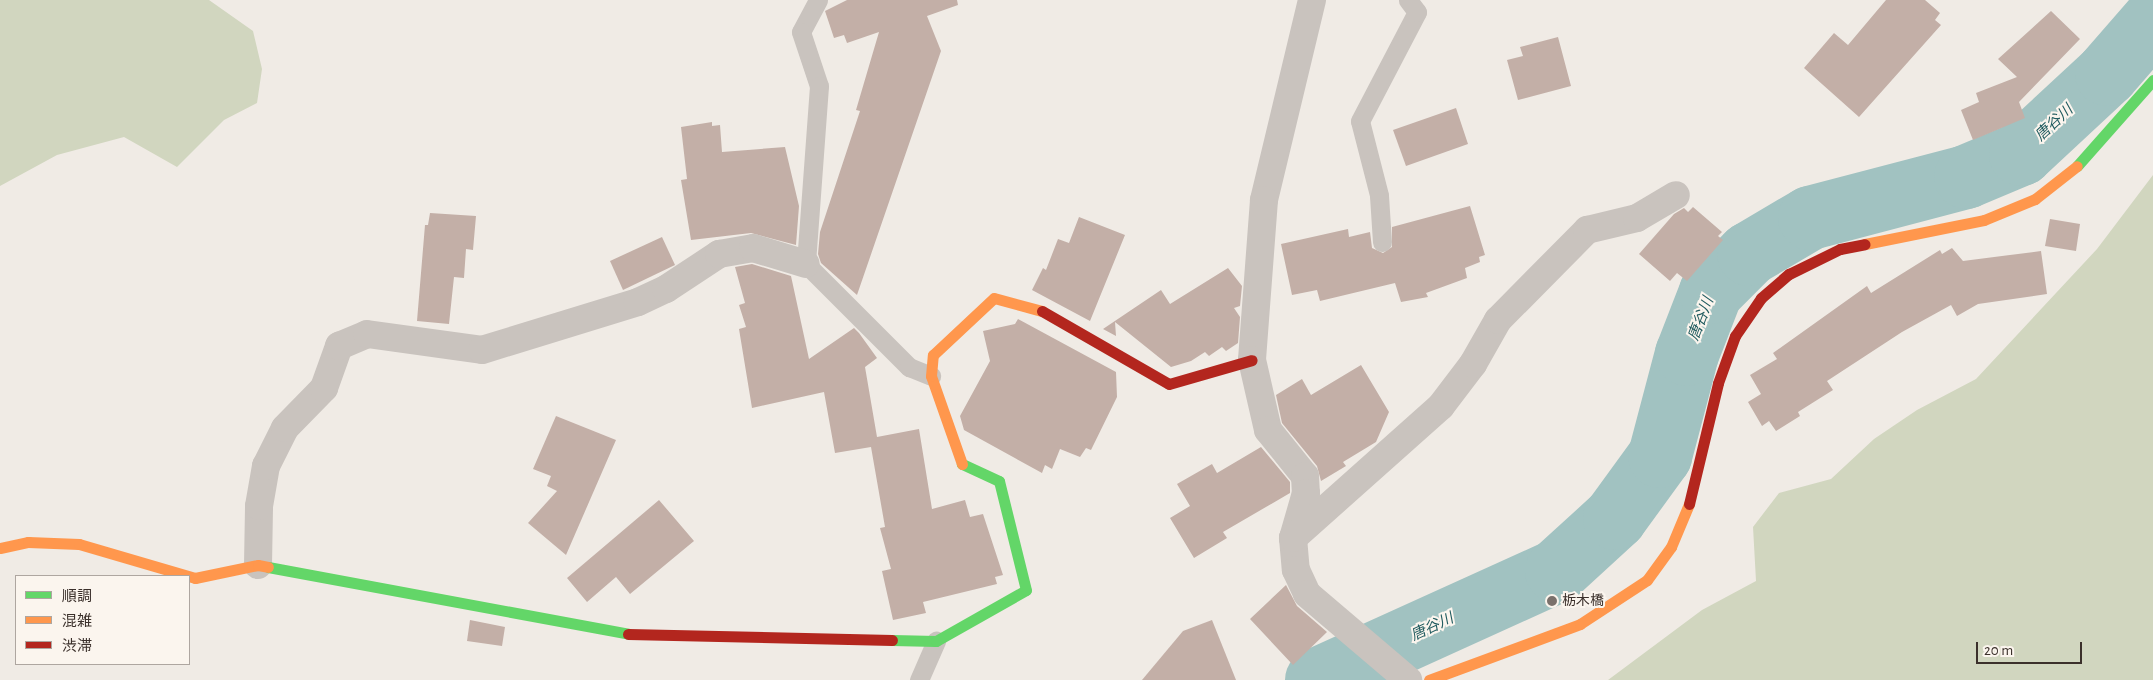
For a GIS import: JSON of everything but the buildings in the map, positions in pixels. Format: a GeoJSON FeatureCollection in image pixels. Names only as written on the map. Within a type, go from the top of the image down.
{"type":"FeatureCollection","features":[{"type":"Feature","properties":{"kind":"street"},"geometry":{"type":"LineString","coordinates":[[1312,0],[1264,200],[1252,360],[1268,430],[1305,476],[1306,493],[1293,538],[1296,570],[1307,594],[1408,680]]}},
{"type":"Feature","properties":{"kind":"street"},"geometry":{"type":"LineString","coordinates":[[1429,680],[1580,624],[1647,580],[1671,547],[1694,492],[1718,383],[1735,336],[1761,298],[1782,280],[1840,249],[1984,220],[2035,199],[2087,159],[2153,80]]}},
{"type":"Feature","properties":{"kind":"street"},"geometry":{"type":"LineString","coordinates":[[1293,538],[1441,406],[1473,364],[1498,320],[1588,230],[1637,218],[1676,195]]}},
{"type":"Feature","properties":{"kind":"street"},"geometry":{"type":"LineString","coordinates":[[258,565],[259,506],[266,466],[285,428],[324,388],[339,346],[367,334],[482,350],[638,302],[666,289],[719,254],[753,248],[806,264]]}},
{"type":"Feature","properties":{"kind":"street"},"geometry":{"type":"LineString","coordinates":[[190,577],[195,578],[258,565],[630,634],[936,641],[1026,590],[999,481],[958,462],[931,376],[933,354],[994,298],[1034,307],[1168,384],[1252,360]]}},
{"type":"Feature","properties":{"kind":"street"},"geometry":{"type":"LineString","coordinates":[[0,548],[28,542],[79,544],[185,575]]}},
{"type":"Feature","properties":{"kind":"lane"},"geometry":{"type":"LineString","coordinates":[[818,0],[801,32],[819,86],[806,264],[909,367],[931,376]]}},
{"type":"Feature","properties":{"kind":"lane"},"geometry":{"type":"LineString","coordinates":[[1382,242],[1379,195],[1360,121],[1417,12],[1408,0]]}},
{"type":"Feature","properties":{"kind":"lane"},"geometry":{"type":"LineString","coordinates":[[919,680],[936,641]]}},
{"type":"Feature","properties":{"kind":"green space"},"geometry":{"type":"Polygon","coordinates":[[[0,0],[209,0],[253,31],[262,69],[257,103],[224,120],[177,167],[124,137],[57,155],[0,186],[0,0]]]}},
{"type":"Feature","properties":{"kind":"green space"},"geometry":{"type":"Polygon","coordinates":[[[2153,175],[2153,680],[1608,680],[1702,610],[1756,581],[1753,527],[1779,493],[1831,479],[1874,439],[1917,410],[1976,379],[2097,249],[2153,175]]]}},
{"type":"Feature","properties":{"kind":"waterway","name":"唐谷川"},"geometry":{"type":"LineString","coordinates":[[1317,680],[1557,571],[1615,518],[1660,456],[1687,354],[1711,292],[1749,254],[1810,218],[1966,177],[2021,154],[2107,74],[2153,21]]}},
{"type":"Feature","properties":{"kind":"traffic: fast"},"geometry":{"type":"LineString","coordinates":[[2077,166],[2153,80]]}},
{"type":"Feature","properties":{"kind":"traffic: fast"},"geometry":{"type":"LineString","coordinates":[[892,640],[936,641],[1026,590],[999,481],[962,464]]}},
{"type":"Feature","properties":{"kind":"traffic: fast"},"geometry":{"type":"LineString","coordinates":[[268,567],[628,634]]}},
{"type":"Feature","properties":{"kind":"traffic: slow"},"geometry":{"type":"LineString","coordinates":[[1865,244],[1984,220],[2035,199],[2077,166]]}},
{"type":"Feature","properties":{"kind":"traffic: slow"},"geometry":{"type":"LineString","coordinates":[[962,464],[931,376],[933,355],[994,298],[1042,311]]}},
{"type":"Feature","properties":{"kind":"traffic: slow"},"geometry":{"type":"LineString","coordinates":[[1429,680],[1580,624],[1647,580],[1671,547],[1689,504]]}},
{"type":"Feature","properties":{"kind":"traffic: slow"},"geometry":{"type":"LineString","coordinates":[[0,548],[28,542],[79,544],[185,575]]}},
{"type":"Feature","properties":{"kind":"traffic: slow"},"geometry":{"type":"LineString","coordinates":[[190,577],[195,578],[258,565],[268,567]]}},
{"type":"Feature","properties":{"kind":"traffic: jam"},"geometry":{"type":"LineString","coordinates":[[1689,504],[1718,383],[1735,336],[1761,298],[1789,274],[1840,249],[1865,244]]}},
{"type":"Feature","properties":{"kind":"traffic: jam"},"geometry":{"type":"LineString","coordinates":[[1042,311],[1169,384],[1252,360]]}},
{"type":"Feature","properties":{"kind":"traffic: jam"},"geometry":{"type":"LineString","coordinates":[[628,634],[892,640]]}},
{"type":"Feature","properties":{"kind":"place","name":"栃木橋"},"geometry":{"type":"Point","coordinates":[1552,601]}}]}
